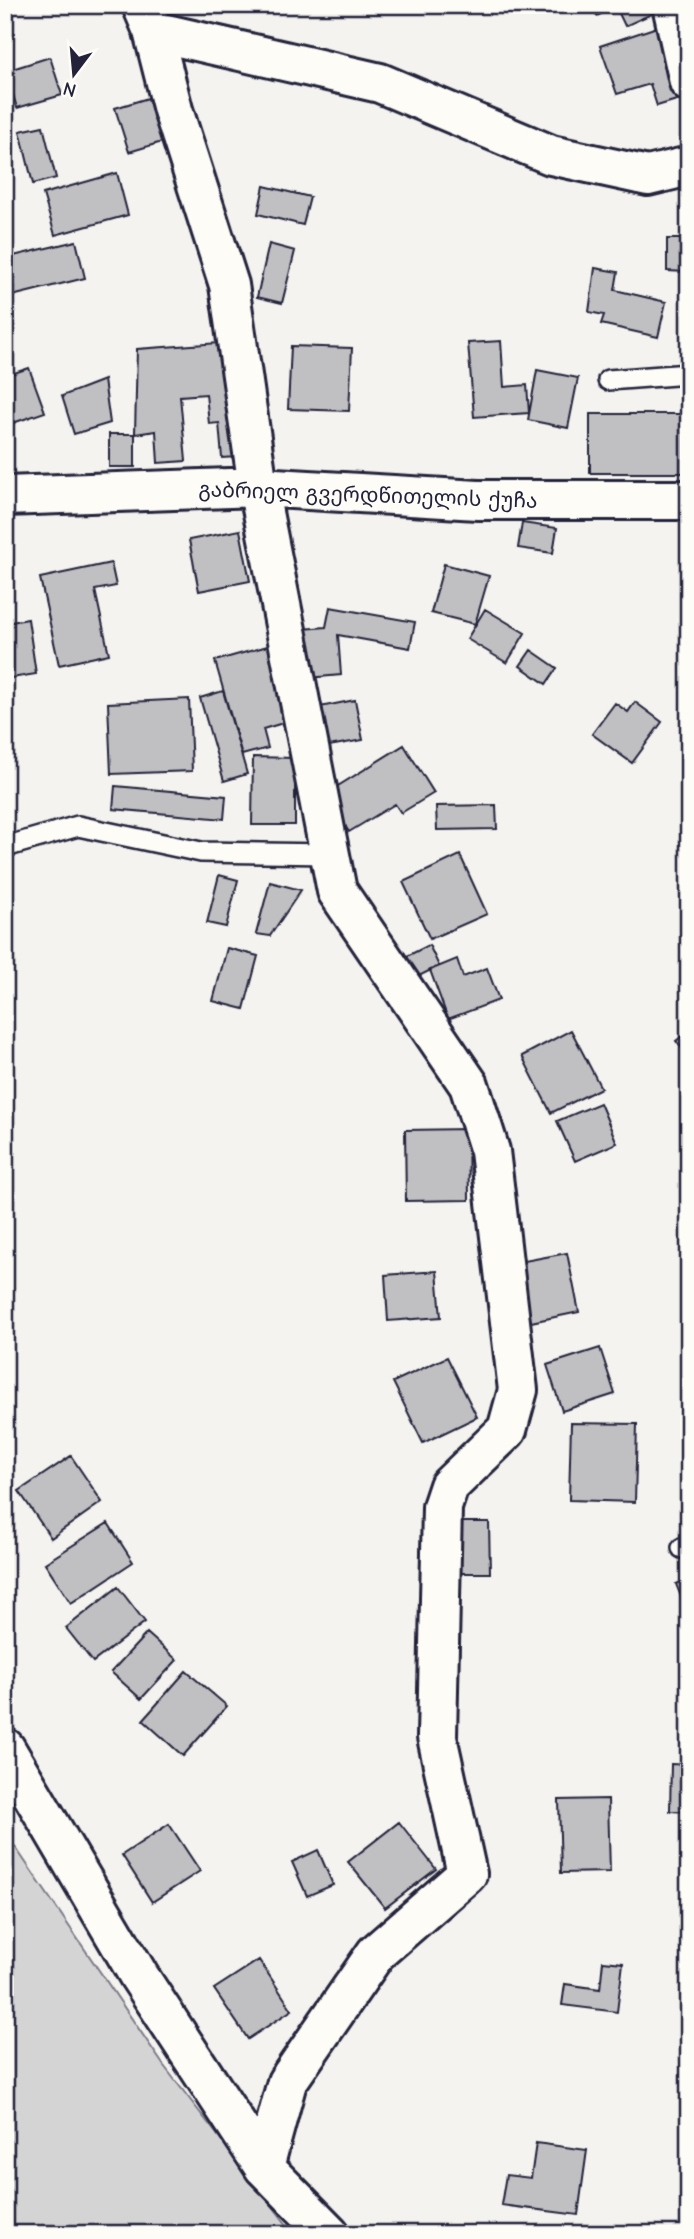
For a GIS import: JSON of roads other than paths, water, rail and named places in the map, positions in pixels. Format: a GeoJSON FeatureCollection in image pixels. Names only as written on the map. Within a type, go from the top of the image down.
{"type":"FeatureCollection","features":[{"type":"Feature","properties":{"kind":"street"},"geometry":{"type":"LineString","coordinates":[[672,5],[689,82]]}},
{"type":"Feature","properties":{"kind":"street"},"geometry":{"type":"LineString","coordinates":[[147,18],[380,83],[551,155],[648,176],[689,166]]}},
{"type":"Feature","properties":{"kind":"street"},"geometry":{"type":"LineString","coordinates":[[147,18],[173,110],[229,285],[258,487],[337,891],[469,1085],[489,1151],[518,1390],[507,1430],[449,1486],[442,1507],[438,1737],[467,1874],[376,1953],[287,2082],[264,2166]]}},
{"type":"Feature","properties":{"kind":"street","name":"გაბრიელ გვერდწითელის ქუჩა"},"geometry":{"type":"LineString","coordinates":[[5,496],[258,487],[478,500],[689,500]]}},
{"type":"Feature","properties":{"kind":"street"},"geometry":{"type":"LineString","coordinates":[[5,1748],[139,1976],[264,2166],[330,2234]]}},
{"type":"Feature","properties":{"kind":"lane"},"geometry":{"type":"LineString","coordinates":[[608,380],[689,374]]}},
{"type":"Feature","properties":{"kind":"lane"},"geometry":{"type":"LineString","coordinates":[[5,846],[78,826],[201,852],[330,854]]}}]}
